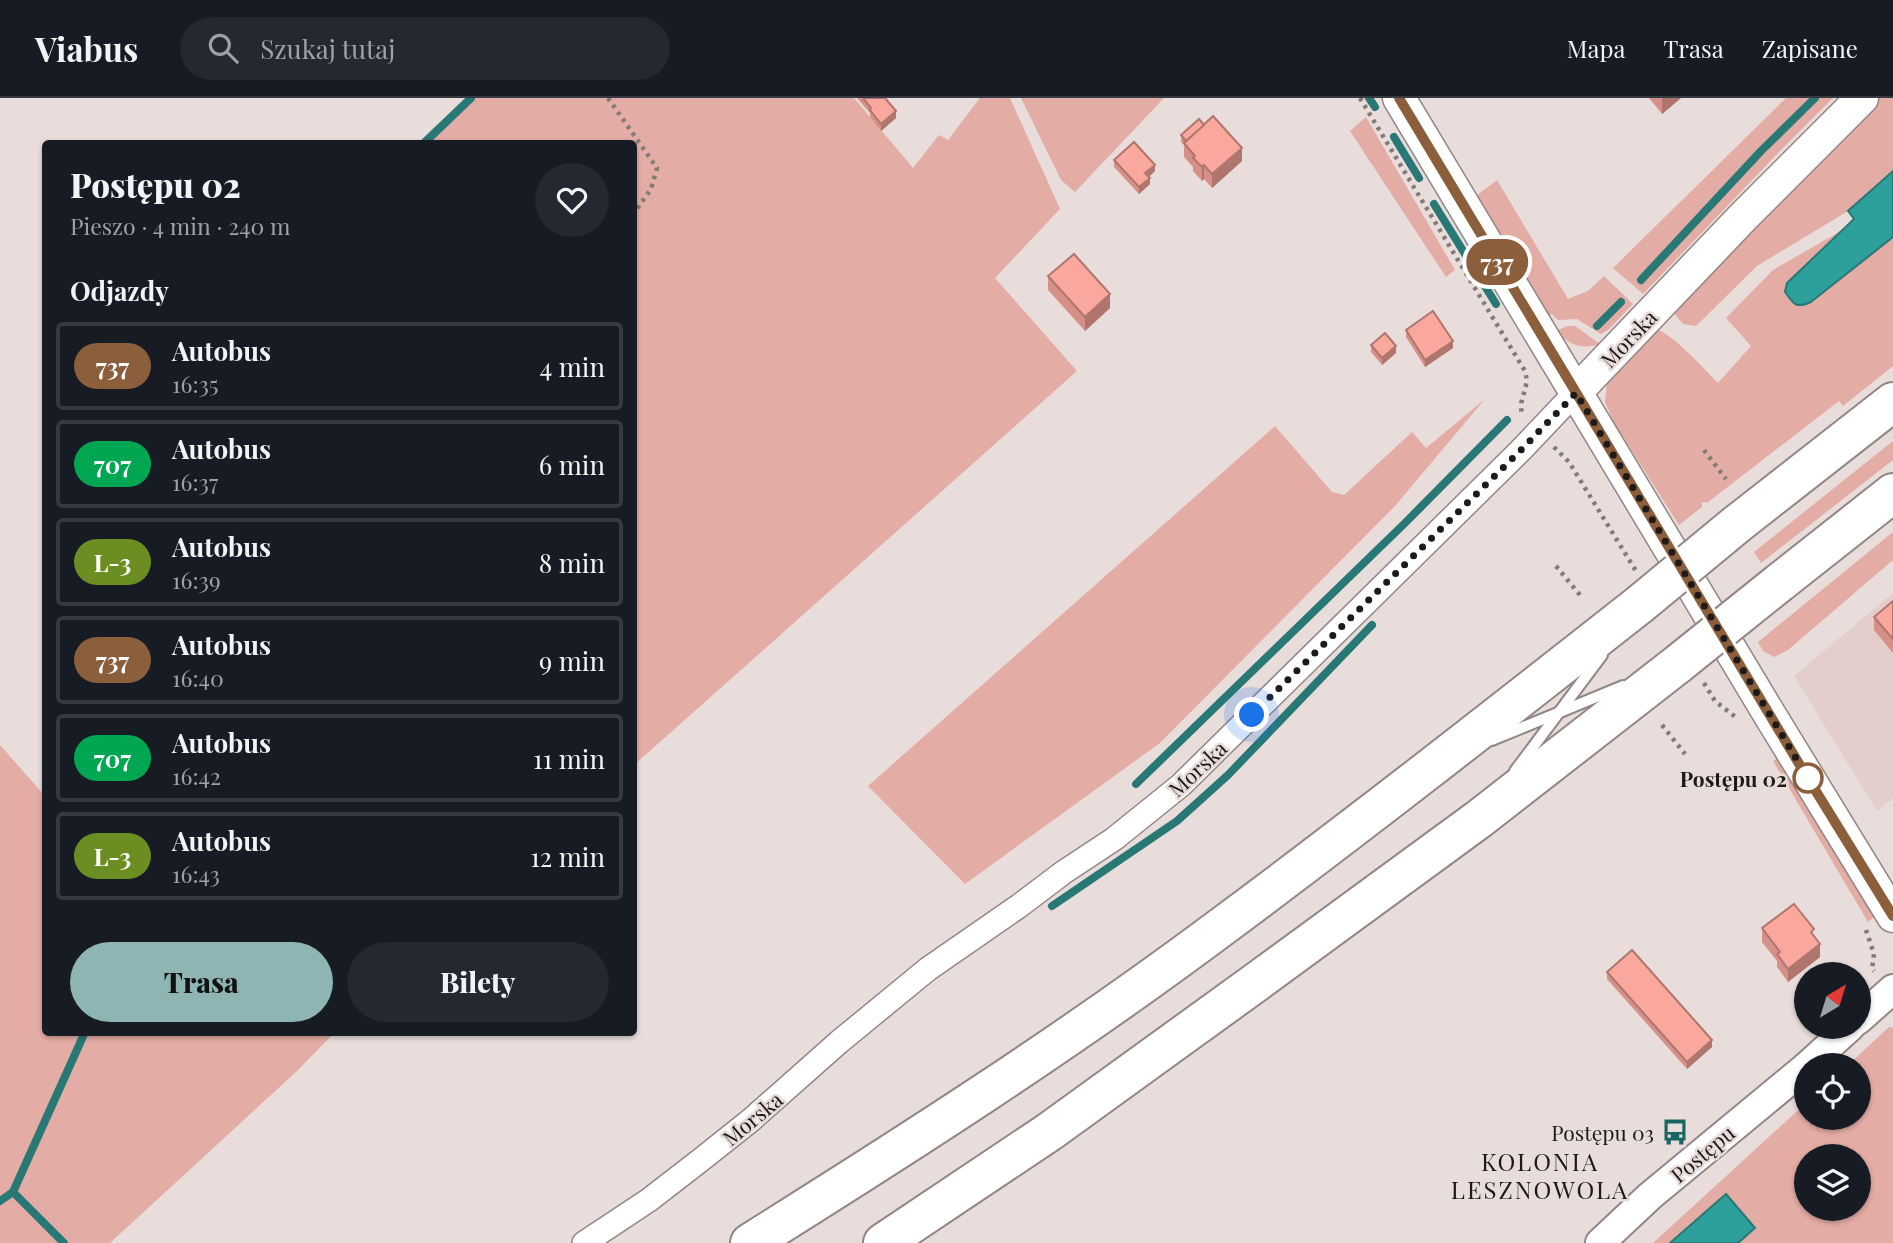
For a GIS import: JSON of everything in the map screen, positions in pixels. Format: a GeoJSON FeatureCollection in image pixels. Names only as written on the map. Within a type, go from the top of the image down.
{"type":"FeatureCollection","features":[{"type":"Feature","properties":{"kind":"highway"},"geometry":{"type":"LineString","coordinates":[[750,1243],[1019,1070],[1215,932],[1440,761],[1641,593],[1737,524],[1893,402]]}},
{"type":"Feature","properties":{"kind":"highway"},"geometry":{"type":"LineString","coordinates":[[883,1243],[1049,1132],[1479,819],[1689,670],[1779,583],[1893,493]]}},
{"type":"Feature","properties":{"kind":"main road"},"geometry":{"type":"LineString","coordinates":[[1399,98],[1893,916]]}},
{"type":"Feature","properties":{"kind":"main road","name":"Morska"},"geometry":{"type":"LineString","coordinates":[[1576,393],[1754,206],[1862,98]]}},
{"type":"Feature","properties":{"kind":"street","name":"Morska"},"geometry":{"type":"LineString","coordinates":[[584,1243],[649,1200],[751,1120],[839,1042],[928,969],[1114,839],[1181,785],[1576,393]]}},
{"type":"Feature","properties":{"kind":"street"},"geometry":{"type":"LineString","coordinates":[[1871,1002],[1885,983]]}},
{"type":"Feature","properties":{"kind":"street","name":"Postępu"},"geometry":{"type":"LineString","coordinates":[[1821,1053],[1836,1040]]}},
{"type":"Feature","properties":{"kind":"street","name":"Postępu"},"geometry":{"type":"LineString","coordinates":[[1604,1242],[1660,1187],[1794,1077]]}},
{"type":"Feature","properties":{"kind":"lane"},"geometry":{"type":"LineString","coordinates":[[1615,638],[1641,593]]}},
{"type":"Feature","properties":{"kind":"lane"},"geometry":{"type":"LineString","coordinates":[[1510,777],[1606,649]]}},
{"type":"Feature","properties":{"kind":"lane"},"geometry":{"type":"LineString","coordinates":[[1641,679],[1689,670]]}},
{"type":"Feature","properties":{"kind":"lane"},"geometry":{"type":"LineString","coordinates":[[1486,742],[1629,684]]}},
{"type":"Feature","properties":{"kind":"lane"},"geometry":{"type":"LineString","coordinates":[[1440,761],[1475,747]]}},
{"type":"Feature","properties":{"kind":"lane"},"geometry":{"type":"LineString","coordinates":[[1479,819],[1503,788]]}},
{"type":"Feature","properties":{"kind":"path"},"geometry":{"type":"LineString","coordinates":[[608,98],[637,140]]}},
{"type":"Feature","properties":{"kind":"path"},"geometry":{"type":"LineString","coordinates":[[1360,98],[1525,371],[1527,385],[1520,403],[1527,420]]}},
{"type":"Feature","properties":{"kind":"path"},"geometry":{"type":"LineString","coordinates":[[637,140],[656,168],[651,189],[637,209]]}},
{"type":"Feature","properties":{"kind":"path"},"geometry":{"type":"LineString","coordinates":[[1546,440],[1569,462],[1641,593]]}},
{"type":"Feature","properties":{"kind":"path"},"geometry":{"type":"LineString","coordinates":[[1704,450],[1726,479]]}},
{"type":"Feature","properties":{"kind":"path"},"geometry":{"type":"LineString","coordinates":[[1556,566],[1580,595]]}},
{"type":"Feature","properties":{"kind":"path"},"geometry":{"type":"LineString","coordinates":[[1689,670],[1715,701],[1743,723]]}},
{"type":"Feature","properties":{"kind":"path"},"geometry":{"type":"LineString","coordinates":[[1662,725],[1685,754]]}},
{"type":"Feature","properties":{"kind":"path"},"geometry":{"type":"LineString","coordinates":[[1862,923],[1874,954],[1872,969],[1885,983]]}},
{"type":"Feature","properties":{"kind":"shaded area"},"geometry":{"type":"Polygon","coordinates":[[[468,98],[854,98],[913,168],[939,135],[948,140],[980,98],[1010,98],[1060,209],[995,278],[1077,371],[637,762],[637,140],[423,140],[468,98]]]}},
{"type":"Feature","properties":{"kind":"shaded area"},"geometry":{"type":"Polygon","coordinates":[[[1021,98],[1164,98],[1075,192],[1061,180],[1021,98]]]}},
{"type":"Feature","properties":{"kind":"shaded area"},"geometry":{"type":"Polygon","coordinates":[[[1786,98],[1833,98],[1643,294],[1613,268],[1786,98]]]}},
{"type":"Feature","properties":{"kind":"shaded area"},"geometry":{"type":"Polygon","coordinates":[[[1875,98],[1893,98],[1893,171],[1848,211],[1757,266],[1696,326],[1683,324],[1674,313],[1676,308],[1875,98]]]}},
{"type":"Feature","properties":{"kind":"shaded area"},"geometry":{"type":"Polygon","coordinates":[[[1366,117],[1455,270],[1446,277],[1350,131],[1366,117]]]}},
{"type":"Feature","properties":{"kind":"shaded area"},"geometry":{"type":"Polygon","coordinates":[[[1497,180],[1568,299],[1588,291],[1604,276],[1633,304],[1608,330],[1601,334],[1577,319],[1558,320],[1552,314],[1547,317],[1476,196],[1497,180]]]}},
{"type":"Feature","properties":{"kind":"shaded area"},"geometry":{"type":"Polygon","coordinates":[[[1844,229],[1787,283],[1801,306],[1811,302],[1893,237],[1893,366],[1843,406],[1839,401],[1707,503],[1702,503],[1702,507],[1679,525],[1614,423],[1605,402],[1607,383],[1655,328],[1679,345],[1718,383],[1751,346],[1726,318],[1773,270],[1844,229]]]}},
{"type":"Feature","properties":{"kind":"shaded area"},"geometry":{"type":"Polygon","coordinates":[[[1575,326],[1600,344],[1582,346],[1571,343],[1556,331],[1575,326]]]}},
{"type":"Feature","properties":{"kind":"shaded area"},"geometry":{"type":"Polygon","coordinates":[[[1485,399],[1395,506],[1160,743],[965,884],[868,786],[1275,426],[1332,492],[1344,495],[1412,432],[1426,448],[1485,399]]]}},
{"type":"Feature","properties":{"kind":"shaded area"},"geometry":{"type":"Polygon","coordinates":[[[1893,441],[1893,460],[1761,563],[1754,552],[1893,441]]]}},
{"type":"Feature","properties":{"kind":"shaded area"},"geometry":{"type":"Polygon","coordinates":[[[1893,532],[1893,560],[1788,650],[1774,657],[1763,651],[1758,642],[1893,532]]]}},
{"type":"Feature","properties":{"kind":"shaded area"},"geometry":{"type":"Polygon","coordinates":[[[1893,593],[1893,798],[1877,811],[1794,676],[1893,593]]]}},
{"type":"Feature","properties":{"kind":"shaded area"},"geometry":{"type":"Polygon","coordinates":[[[0,745],[42,793],[42,1036],[331,1036],[296,1072],[110,1243],[0,1243],[0,745]]]}},
{"type":"Feature","properties":{"kind":"shaded area"},"geometry":{"type":"Polygon","coordinates":[[[1781,756],[1876,915],[1868,922],[1773,761],[1781,756]]]}},
{"type":"Feature","properties":{"kind":"shaded area"},"geometry":{"type":"Polygon","coordinates":[[[1889,1027],[1893,1028],[1893,1243],[1653,1243],[1794,1114],[1794,1130],[1871,1130],[1871,1053],[1861,1053],[1889,1027]]]}},
{"type":"Feature","properties":{"kind":"water"},"geometry":{"type":"Polygon","coordinates":[[[1893,171],[1893,237],[1811,302],[1795,304],[1785,292],[1787,283],[1854,219],[1848,211],[1893,171]]]}},
{"type":"Feature","properties":{"kind":"water"},"geometry":{"type":"Polygon","coordinates":[[[1726,1194],[1755,1228],[1738,1243],[1670,1243],[1726,1194]]]}},
{"type":"Feature","properties":{"kind":"building"},"geometry":{"type":"Polygon","coordinates":[[[863,98],[885,98],[896,111],[881,124],[863,98]]]}},
{"type":"Feature","properties":{"kind":"building"},"geometry":{"type":"Polygon","coordinates":[[[1213,116],[1242,148],[1212,174],[1193,158],[1195,156],[1184,143],[1213,116]]]}},
{"type":"Feature","properties":{"kind":"building"},"geometry":{"type":"Polygon","coordinates":[[[1199,119],[1204,125],[1186,141],[1181,135],[1199,119]]]}},
{"type":"Feature","properties":{"kind":"building"},"geometry":{"type":"Polygon","coordinates":[[[1134,142],[1155,165],[1145,173],[1150,178],[1139,187],[1114,160],[1134,142]]]}},
{"type":"Feature","properties":{"kind":"building"},"geometry":{"type":"Polygon","coordinates":[[[1074,254],[1110,294],[1085,317],[1048,276],[1074,254]]]}},
{"type":"Feature","properties":{"kind":"building"},"geometry":{"type":"Polygon","coordinates":[[[1433,311],[1453,341],[1425,360],[1406,330],[1433,311]]]}},
{"type":"Feature","properties":{"kind":"building"},"geometry":{"type":"Polygon","coordinates":[[[1385,333],[1396,346],[1382,358],[1371,345],[1385,333]]]}},
{"type":"Feature","properties":{"kind":"building"},"geometry":{"type":"Polygon","coordinates":[[[1893,601],[1893,639],[1874,617],[1893,601]]]}},
{"type":"Feature","properties":{"kind":"building"},"geometry":{"type":"Polygon","coordinates":[[[1794,904],[1814,929],[1811,932],[1820,944],[1788,969],[1777,954],[1780,952],[1762,928],[1794,904]]]}},
{"type":"Feature","properties":{"kind":"building"},"geometry":{"type":"Polygon","coordinates":[[[1632,950],[1712,1040],[1687,1062],[1607,972],[1632,950]]]}},
{"type":"Feature","properties":{"kind":"waterway"},"geometry":{"type":"LineString","coordinates":[[427,140],[471,98]]}},
{"type":"Feature","properties":{"kind":"waterway"},"geometry":{"type":"LineString","coordinates":[[1369,98],[1375,107]]}},
{"type":"Feature","properties":{"kind":"waterway"},"geometry":{"type":"LineString","coordinates":[[1641,280],[1761,151],[1815,98]]}},
{"type":"Feature","properties":{"kind":"waterway"},"geometry":{"type":"LineString","coordinates":[[1394,137],[1419,178]]}},
{"type":"Feature","properties":{"kind":"waterway"},"geometry":{"type":"LineString","coordinates":[[1434,204],[1496,304]]}},
{"type":"Feature","properties":{"kind":"waterway"},"geometry":{"type":"LineString","coordinates":[[1597,326],[1621,302]]}},
{"type":"Feature","properties":{"kind":"waterway"},"geometry":{"type":"LineString","coordinates":[[1136,784],[1507,420]]}},
{"type":"Feature","properties":{"kind":"waterway"},"geometry":{"type":"LineString","coordinates":[[1052,906],[1177,821],[1228,775],[1372,625]]}},
{"type":"Feature","properties":{"kind":"waterway"},"geometry":{"type":"LineString","coordinates":[[0,1201],[13,1192],[83,1036]]}},
{"type":"Feature","properties":{"kind":"waterway"},"geometry":{"type":"LineString","coordinates":[[13,1192],[64,1243]]}},
{"type":"Feature","properties":{"kind":"bus line","name":"737"},"geometry":{"type":"LineString","coordinates":[[1399,98],[1893,916]]}},
{"type":"Feature","properties":{"kind":"place","name":"Postępu 02"},"geometry":{"type":"Point","coordinates":[1808,778]}},
{"type":"Feature","properties":{"kind":"place","name":"Postępu 03"},"geometry":{"type":"Point","coordinates":[1675,1132]}},
{"type":"Feature","properties":{"kind":"district","name":"KOLONIA LESZNOWOLA"},"geometry":{"type":"Point","coordinates":[1540,1175]}},
{"type":"Feature","properties":{"kind":"route"},"geometry":{"type":"LineString","coordinates":[[1252,715],[1576,393],[1808,778]]}}]}
